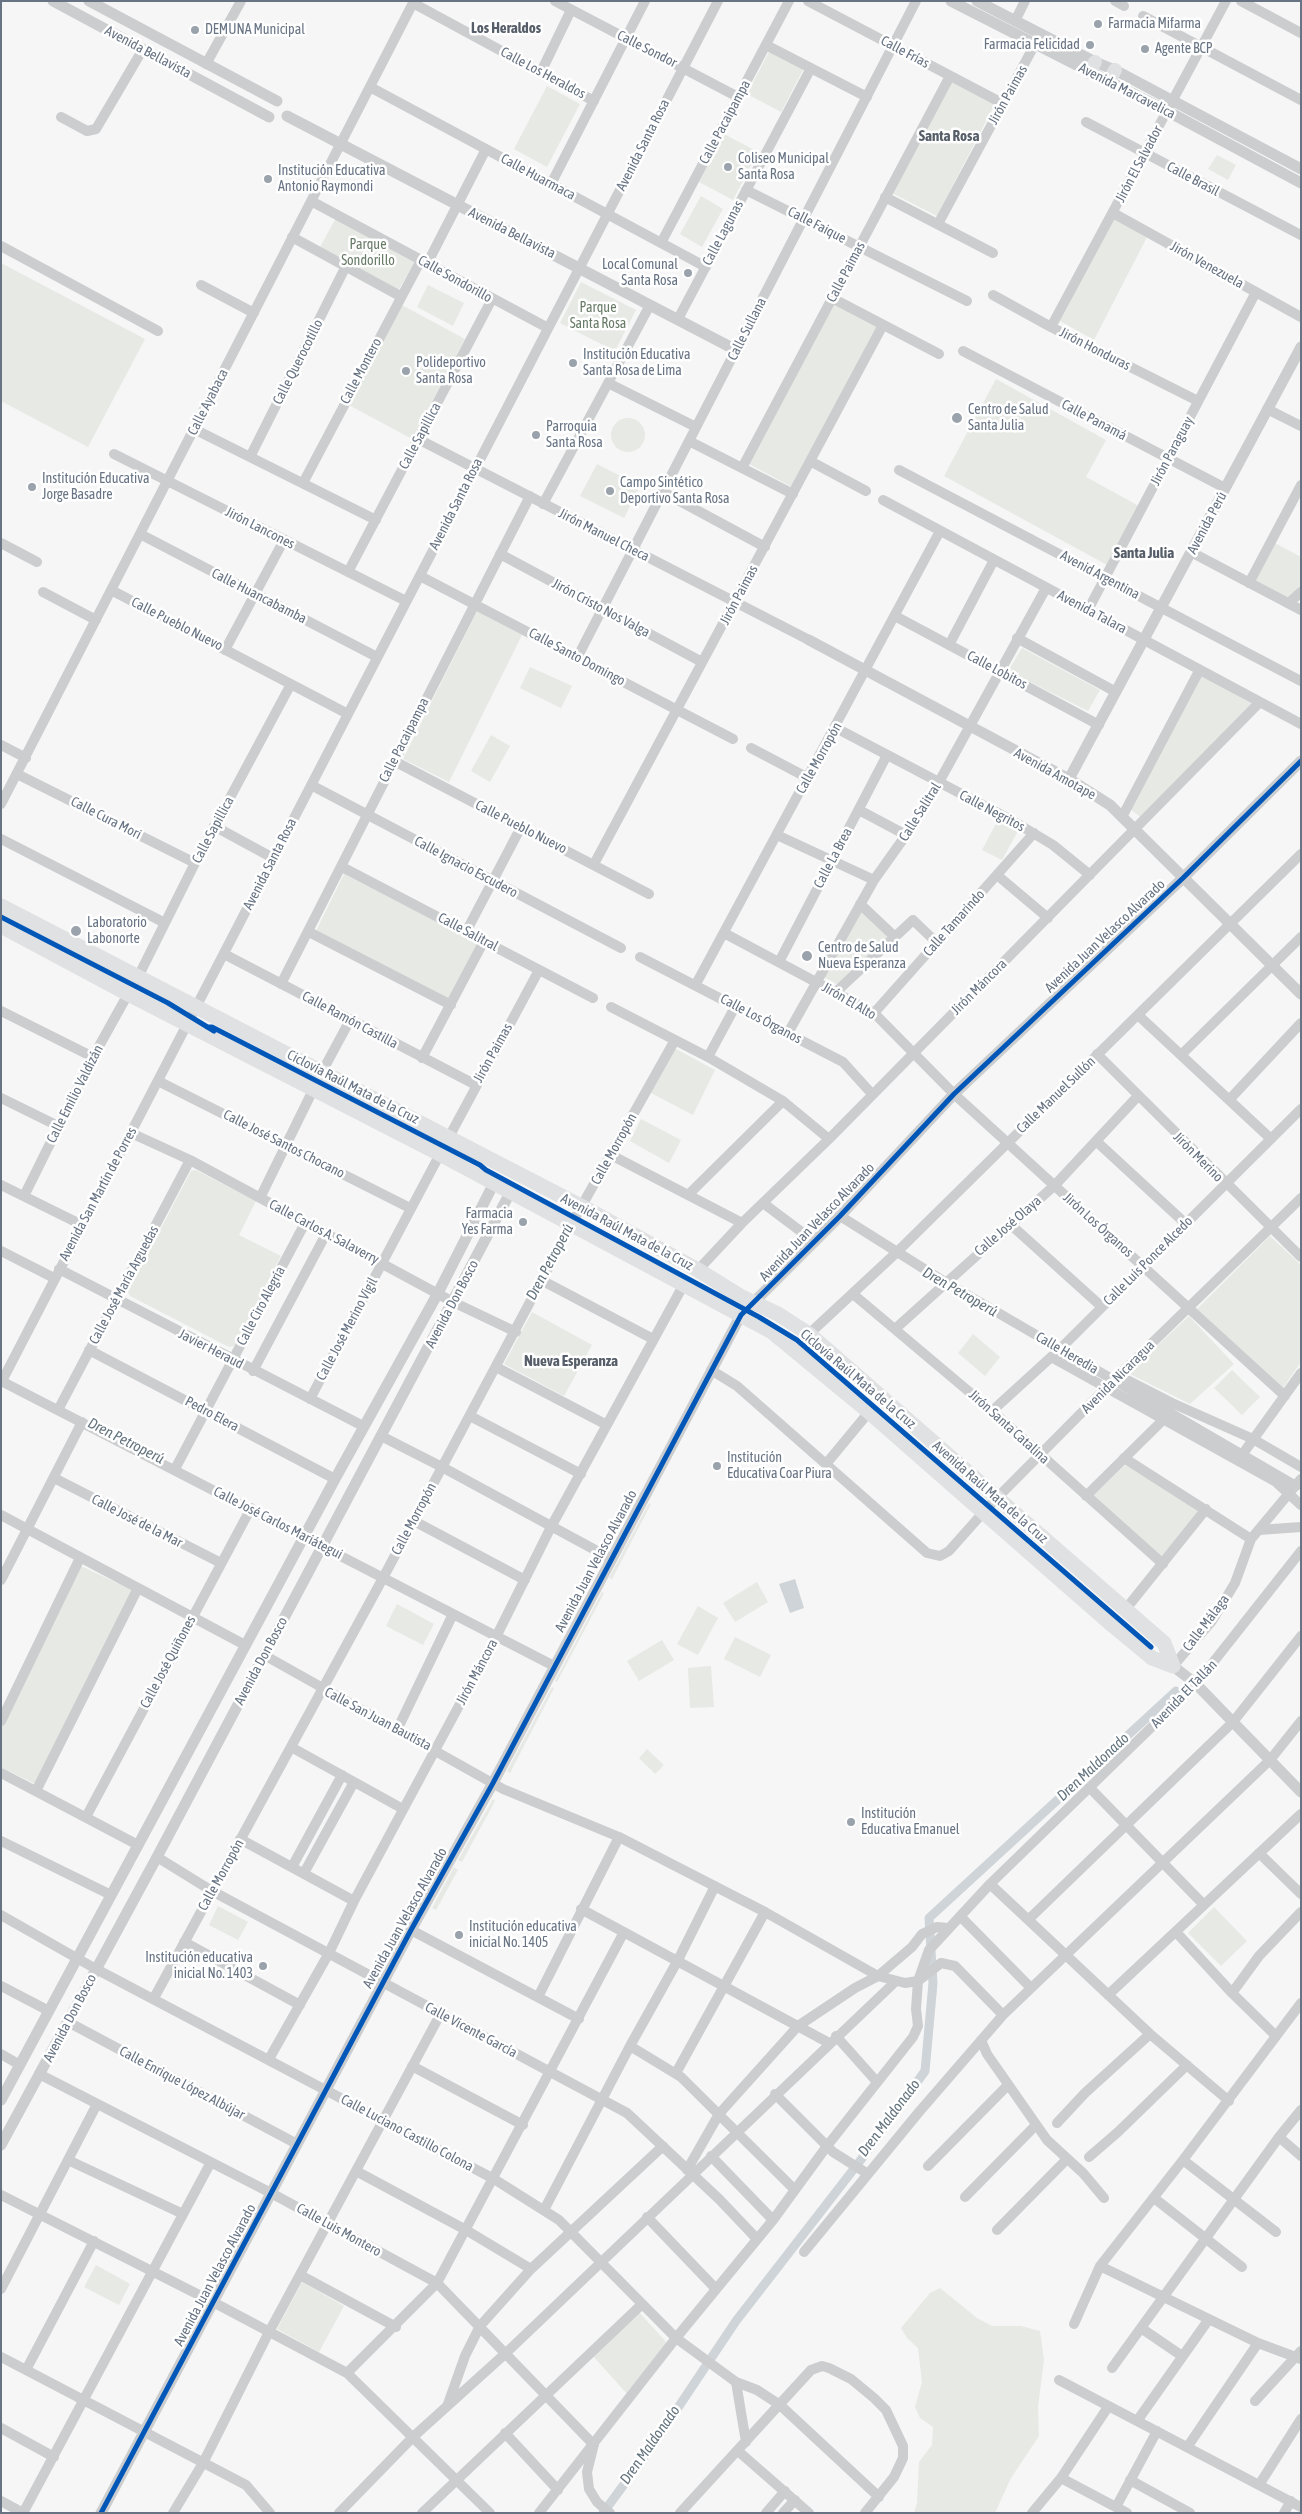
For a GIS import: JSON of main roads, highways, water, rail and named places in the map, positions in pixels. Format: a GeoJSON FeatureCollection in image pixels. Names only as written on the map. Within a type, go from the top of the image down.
{"type":"FeatureCollection","features":[{"type":"Feature","properties":{"kind":"main road","name":"Avenida Raúl Mata de la Cruz"},"geometry":{"type":"LineString","coordinates":[[1,906],[449,1137],[698,1270],[754,1303],[778,1314],[809,1334],[1164,1643],[1173,1666],[1152,1658],[869,1412],[794,1348],[772,1332],[440,1154],[128,994],[1,926]]}},
{"type":"Feature","properties":{"kind":"main road","name":"Avenida Don Bosco"},"geometry":{"type":"LineString","coordinates":[[494,1183],[502,1166]]}},
{"type":"Feature","properties":{"kind":"main road","name":"Avenida Don Bosco"},"geometry":{"type":"LineString","coordinates":[[510,1193],[520,1176]]}},
{"type":"Feature","properties":{"kind":"waterway","name":"Dren Maldonado"},"geometry":{"type":"LineString","coordinates":[[603,2513],[653,2445],[736,2321],[860,2161],[925,2071],[933,1983],[929,1918],[1176,1691]]}},
{"type":"Feature","properties":{"kind":"place","name":"Farmacia Mifarma"},"geometry":{"type":"Point","coordinates":[1098,24]}},
{"type":"Feature","properties":{"kind":"place","name":"DEMUNA Municipal"},"geometry":{"type":"Point","coordinates":[195,30]}},
{"type":"Feature","properties":{"kind":"place","name":"Farmacia Felicidad"},"geometry":{"type":"Point","coordinates":[1090,45]}},
{"type":"Feature","properties":{"kind":"place","name":"Agente BCP"},"geometry":{"type":"Point","coordinates":[1145,49]}},
{"type":"Feature","properties":{"kind":"place","name":"Coliseo Municipal Santa Rosa"},"geometry":{"type":"Point","coordinates":[728,167]}},
{"type":"Feature","properties":{"kind":"place","name":"Institución Educativa Antonio Raymondi"},"geometry":{"type":"Point","coordinates":[268,179]}},
{"type":"Feature","properties":{"kind":"place","name":"Local Comunal Santa Rosa"},"geometry":{"type":"Point","coordinates":[688,273]}},
{"type":"Feature","properties":{"kind":"place","name":"Institución Educativa Santa Rosa de Lima"},"geometry":{"type":"Point","coordinates":[573,363]}},
{"type":"Feature","properties":{"kind":"place","name":"Polideportivo Santa Rosa"},"geometry":{"type":"Point","coordinates":[406,371]}},
{"type":"Feature","properties":{"kind":"place","name":"Centro de Salud Santa Julia"},"geometry":{"type":"Point","coordinates":[957,418]}},
{"type":"Feature","properties":{"kind":"place","name":"Parroquia Santa Rosa"},"geometry":{"type":"Point","coordinates":[536,435]}},
{"type":"Feature","properties":{"kind":"place","name":"Institución Educativa Jorge Basadre"},"geometry":{"type":"Point","coordinates":[32,487]}},
{"type":"Feature","properties":{"kind":"place","name":"Campo Sintético Deportivo Santa Rosa"},"geometry":{"type":"Point","coordinates":[610,491]}},
{"type":"Feature","properties":{"kind":"place","name":"Laboratorio Labonorte"},"geometry":{"type":"Point","coordinates":[76,931]}},
{"type":"Feature","properties":{"kind":"place","name":"Centro de Salud Nueva Esperanza"},"geometry":{"type":"Point","coordinates":[807,956]}},
{"type":"Feature","properties":{"kind":"place","name":"Farmacia Yes Farma"},"geometry":{"type":"Point","coordinates":[523,1222]}},
{"type":"Feature","properties":{"kind":"place","name":"Institución Educativa Coar Piura"},"geometry":{"type":"Point","coordinates":[717,1466]}},
{"type":"Feature","properties":{"kind":"place","name":"Institución Educativa Emanuel"},"geometry":{"type":"Point","coordinates":[851,1822]}},
{"type":"Feature","properties":{"kind":"place","name":"Institución educativa inicial No. 1405"},"geometry":{"type":"Point","coordinates":[459,1935]}},
{"type":"Feature","properties":{"kind":"place","name":"Institución educativa inicial No. 1403"},"geometry":{"type":"Point","coordinates":[263,1966]}},
{"type":"Feature","properties":{"kind":"district","name":"Los Heraldos"},"geometry":{"type":"Point","coordinates":[506,28]}},
{"type":"Feature","properties":{"kind":"district","name":"Santa Rosa"},"geometry":{"type":"Point","coordinates":[949,136]}},
{"type":"Feature","properties":{"kind":"district","name":"Santa Julia"},"geometry":{"type":"Point","coordinates":[1144,553]}},
{"type":"Feature","properties":{"kind":"district","name":"Nueva Esperanza"},"geometry":{"type":"Point","coordinates":[571,1361]}},
{"type":"Feature","properties":{"kind":"park label","name":"Parque Sondorillo"},"geometry":{"type":"Point","coordinates":[368,254]}},
{"type":"Feature","properties":{"kind":"park label","name":"Parque Santa Rosa"},"geometry":{"type":"Point","coordinates":[598,316]}},
{"type":"Feature","properties":{"kind":"water label","name":"Dren Petroperú"},"geometry":{"type":"Point","coordinates":[550,1262]}},
{"type":"Feature","properties":{"kind":"water label","name":"Dren Petroperú"},"geometry":{"type":"Point","coordinates":[960,1292]}},
{"type":"Feature","properties":{"kind":"water label","name":"Dren Petroperú"},"geometry":{"type":"Point","coordinates":[126,1441]}}]}
